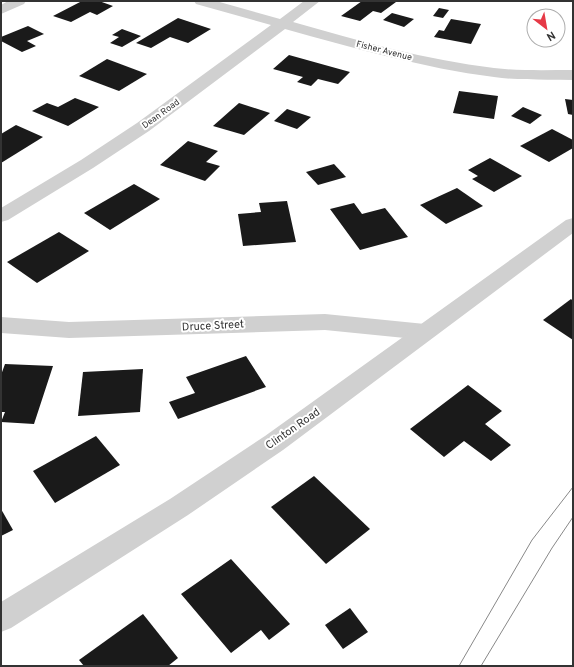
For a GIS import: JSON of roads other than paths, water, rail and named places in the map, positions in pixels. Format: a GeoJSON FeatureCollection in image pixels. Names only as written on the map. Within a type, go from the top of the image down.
{"type":"FeatureCollection","features":[{"type":"Feature","properties":{"kind":"street"},"geometry":{"type":"LineString","coordinates":[[1,10],[19,1]]}},
{"type":"Feature","properties":{"kind":"street","name":"Fisher Avenue"},"geometry":{"type":"LineString","coordinates":[[201,1],[372,49],[442,65],[496,73],[573,75]]}},
{"type":"Feature","properties":{"kind":"street","name":"Dean Road"},"geometry":{"type":"LineString","coordinates":[[1,216],[105,152],[160,115],[313,1]]}},
{"type":"Feature","properties":{"kind":"street","name":"Clinton Road"},"geometry":{"type":"LineString","coordinates":[[1,618],[179,507],[268,447],[573,224]]}},
{"type":"Feature","properties":{"kind":"street","name":"Druce Street"},"geometry":{"type":"LineString","coordinates":[[1,326],[77,330],[145,330],[261,323],[325,322],[425,332]]}},
{"type":"Feature","properties":{"kind":"tram line"},"geometry":{"type":"LineString","coordinates":[[459,666],[532,540],[573,487]]}},
{"type":"Feature","properties":{"kind":"tram line"},"geometry":{"type":"LineString","coordinates":[[481,666],[552,548],[573,517]]}}]}
